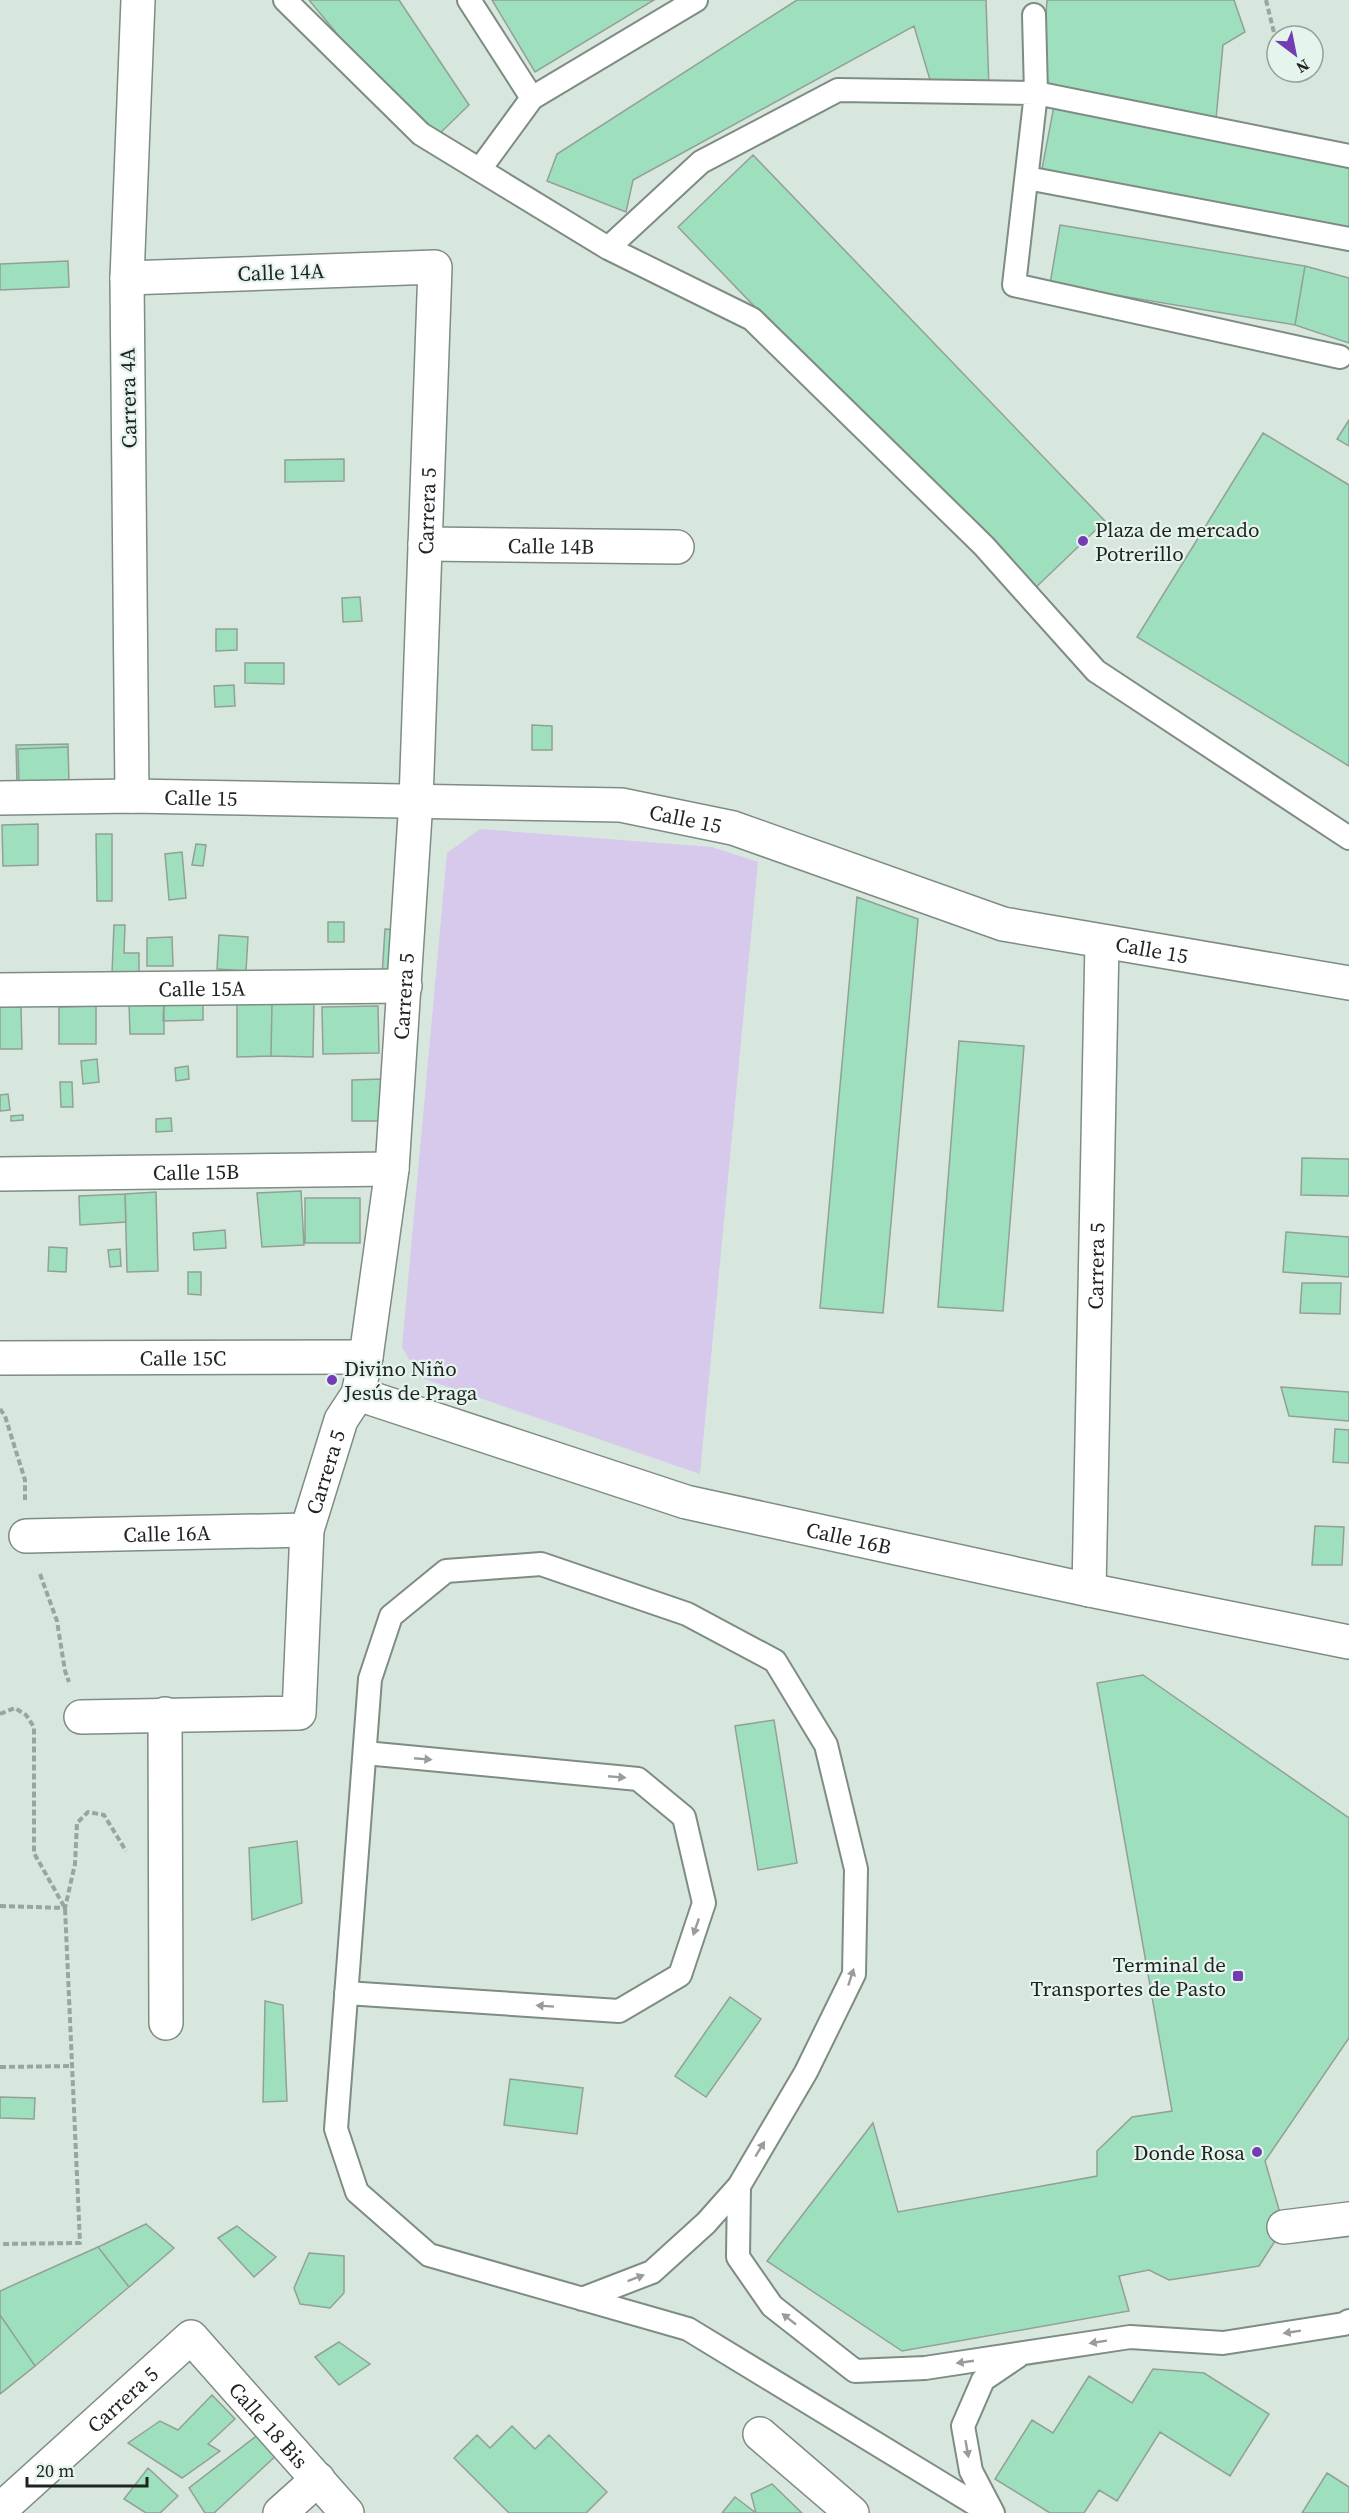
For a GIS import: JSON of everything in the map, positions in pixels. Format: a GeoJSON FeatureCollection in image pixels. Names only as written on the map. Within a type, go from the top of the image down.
{"type":"FeatureCollection","features":[{"type":"Feature","properties":{"kind":"street","name":"Carrera 4A"},"geometry":{"type":"LineString","coordinates":[[132,796],[127,278],[138,0]]}},
{"type":"Feature","properties":{"kind":"street","name":"Calle 14A"},"geometry":{"type":"LineString","coordinates":[[127,278],[435,267]]}},
{"type":"Feature","properties":{"kind":"street","name":"Carrera 5"},"geometry":{"type":"LineString","coordinates":[[165,1714],[298,1713],[307,1530],[341,1420],[358,1394],[366,1357],[392,1169],[405,986],[416,800],[435,267]]}},
{"type":"Feature","properties":{"kind":"street","name":"Calle 14B"},"geometry":{"type":"LineString","coordinates":[[425,544],[677,547]]}},
{"type":"Feature","properties":{"kind":"street","name":"Calle 15"},"geometry":{"type":"LineString","coordinates":[[0,798],[132,796],[621,804],[733,828],[1003,924],[1349,983]]}},
{"type":"Feature","properties":{"kind":"street","name":"Carrera 5"},"geometry":{"type":"LineString","coordinates":[[1089,1590],[1102,942]]}},
{"type":"Feature","properties":{"kind":"street","name":"Calle 15A"},"geometry":{"type":"LineString","coordinates":[[0,990],[405,986]]}},
{"type":"Feature","properties":{"kind":"street","name":"Calle 15B"},"geometry":{"type":"LineString","coordinates":[[0,1174],[392,1169]]}},
{"type":"Feature","properties":{"kind":"street","name":"Calle 15C"},"geometry":{"type":"LineString","coordinates":[[0,1359],[366,1357]]}},
{"type":"Feature","properties":{"kind":"street","name":"Calle 16B"},"geometry":{"type":"LineString","coordinates":[[358,1394],[686,1502],[1089,1590],[1349,1642]]}},
{"type":"Feature","properties":{"kind":"street","name":"Calle 16A"},"geometry":{"type":"LineString","coordinates":[[26,1536],[307,1530]]}},
{"type":"Feature","properties":{"kind":"street"},"geometry":{"type":"LineString","coordinates":[[81,1717],[165,1714],[166,2023]]}},
{"type":"Feature","properties":{"kind":"street"},"geometry":{"type":"LineString","coordinates":[[1284,2227],[1349,2218]]}},
{"type":"Feature","properties":{"kind":"street","name":"Carrera 5"},"geometry":{"type":"LineString","coordinates":[[0,2510],[191,2337]]}},
{"type":"Feature","properties":{"kind":"street","name":"Calle 18 Bis"},"geometry":{"type":"LineString","coordinates":[[191,2337],[347,2513]]}},
{"type":"Feature","properties":{"kind":"street"},"geometry":{"type":"LineString","coordinates":[[760,2434],[852,2513]]}},
{"type":"Feature","properties":{"kind":"street"},"geometry":{"type":"LineString","coordinates":[[280,2513],[318,2479]]}},
{"type":"Feature","properties":{"kind":"lane"},"geometry":{"type":"LineString","coordinates":[[285,0],[421,134],[608,248],[752,319],[984,546],[1096,671],[1349,837]]}},
{"type":"Feature","properties":{"kind":"lane"},"geometry":{"type":"LineString","coordinates":[[469,0],[532,98]]}},
{"type":"Feature","properties":{"kind":"lane"},"geometry":{"type":"LineString","coordinates":[[480,169],[532,98],[696,0]]}},
{"type":"Feature","properties":{"kind":"lane"},"geometry":{"type":"LineString","coordinates":[[1034,15],[1036,93],[1014,285],[1341,357]]}},
{"type":"Feature","properties":{"kind":"lane"},"geometry":{"type":"LineString","coordinates":[[608,248],[701,162],[838,90],[1036,93],[1349,156]]}},
{"type":"Feature","properties":{"kind":"lane"},"geometry":{"type":"LineString","coordinates":[[1027,178],[1349,239]]}},
{"type":"Feature","properties":{"kind":"lane"},"geometry":{"type":"LineString","coordinates":[[582,2299],[652,2272],[706,2223],[739,2186],[806,2072],[854,1974],[856,1869],[826,1745],[775,1661],[687,1614],[541,1564],[446,1571],[392,1616],[370,1679],[336,2129],[357,2192],[429,2255],[688,2330],[991,2513]]}},
{"type":"Feature","properties":{"kind":"lane"},"geometry":{"type":"LineString","coordinates":[[346,1993],[619,2010],[680,1975],[704,1903],[684,1816],[638,1779],[365,1753]]}},
{"type":"Feature","properties":{"kind":"lane"},"geometry":{"type":"LineString","coordinates":[[739,2186],[738,2257],[772,2306],[855,2371],[925,2368],[1130,2337],[1223,2343],[1344,2324],[1349,2321]]}},
{"type":"Feature","properties":{"kind":"lane"},"geometry":{"type":"LineString","coordinates":[[991,2513],[971,2471],[963,2426],[983,2380],[1023,2353]]}},
{"type":"Feature","properties":{"kind":"path"},"geometry":{"type":"LineString","coordinates":[[1266,0],[1272,24]]}},
{"type":"Feature","properties":{"kind":"path"},"geometry":{"type":"LineString","coordinates":[[0,1714],[15,1708],[26,1715],[34,1727],[33,1853],[65,1908]]}},
{"type":"Feature","properties":{"kind":"path"},"geometry":{"type":"LineString","coordinates":[[0,2244],[80,2243],[65,1908],[75,1864],[77,1823],[88,1812],[104,1815],[129,1857]]}},
{"type":"Feature","properties":{"kind":"path"},"geometry":{"type":"LineString","coordinates":[[0,1906],[65,1908]]}},
{"type":"Feature","properties":{"kind":"path"},"geometry":{"type":"LineString","coordinates":[[0,2067],[72,2066]]}},
{"type":"Feature","properties":{"kind":"shaded area"},"geometry":{"type":"Polygon","coordinates":[[[480,829],[712,847],[758,862],[700,1474],[419,1377],[402,1347],[447,853],[480,829]]]}},
{"type":"Feature","properties":{"kind":"building"},"geometry":{"type":"Polygon","coordinates":[[[309,0],[399,0],[469,105],[435,138],[392,100],[309,0]]]}},
{"type":"Feature","properties":{"kind":"building"},"geometry":{"type":"Polygon","coordinates":[[[492,0],[654,0],[535,72],[492,0]]]}},
{"type":"Feature","properties":{"kind":"building"},"geometry":{"type":"Polygon","coordinates":[[[797,0],[986,0],[989,88],[933,90],[914,26],[633,180],[626,212],[547,181],[557,154],[797,0]]]}},
{"type":"Feature","properties":{"kind":"building"},"geometry":{"type":"Polygon","coordinates":[[[1047,0],[1234,0],[1245,32],[1223,45],[1216,119],[1041,89],[1047,0]]]}},
{"type":"Feature","properties":{"kind":"building"},"geometry":{"type":"Polygon","coordinates":[[[1054,106],[1349,162],[1349,232],[1041,174],[1054,106]]]}},
{"type":"Feature","properties":{"kind":"building"},"geometry":{"type":"Polygon","coordinates":[[[753,155],[1105,521],[1030,593],[678,227],[753,155]]]}},
{"type":"Feature","properties":{"kind":"building"},"geometry":{"type":"Polygon","coordinates":[[[1060,225],[1305,266],[1295,325],[1050,284],[1060,225]]]}},
{"type":"Feature","properties":{"kind":"building"},"geometry":{"type":"Polygon","coordinates":[[[68,261],[69,287],[0,290],[0,264],[68,261]]]}},
{"type":"Feature","properties":{"kind":"building"},"geometry":{"type":"Polygon","coordinates":[[[1305,266],[1349,278],[1349,343],[1295,325],[1305,266]]]}},
{"type":"Feature","properties":{"kind":"building"},"geometry":{"type":"Polygon","coordinates":[[[1349,420],[1349,446],[1337,439],[1349,420]]]}},
{"type":"Feature","properties":{"kind":"building"},"geometry":{"type":"Polygon","coordinates":[[[1263,433],[1349,485],[1349,766],[1137,637],[1263,433]]]}},
{"type":"Feature","properties":{"kind":"building"},"geometry":{"type":"Polygon","coordinates":[[[344,459],[344,481],[285,482],[285,460],[344,459]]]}},
{"type":"Feature","properties":{"kind":"building"},"geometry":{"type":"Polygon","coordinates":[[[360,597],[362,621],[343,622],[342,598],[360,597]]]}},
{"type":"Feature","properties":{"kind":"building"},"geometry":{"type":"Polygon","coordinates":[[[216,629],[237,629],[237,650],[216,651],[216,629]]]}},
{"type":"Feature","properties":{"kind":"building"},"geometry":{"type":"Polygon","coordinates":[[[245,663],[284,663],[284,684],[245,683],[245,663]]]}},
{"type":"Feature","properties":{"kind":"building"},"geometry":{"type":"Polygon","coordinates":[[[234,685],[235,706],[215,707],[214,686],[234,685]]]}},
{"type":"Feature","properties":{"kind":"building"},"geometry":{"type":"Polygon","coordinates":[[[532,725],[552,726],[552,750],[532,750],[532,725]]]}},
{"type":"Feature","properties":{"kind":"building"},"geometry":{"type":"Polygon","coordinates":[[[68,744],[69,782],[17,784],[16,745],[68,744]]]}},
{"type":"Feature","properties":{"kind":"building"},"geometry":{"type":"Polygon","coordinates":[[[68,747],[69,782],[19,784],[18,749],[68,747]]]}},
{"type":"Feature","properties":{"kind":"building"},"geometry":{"type":"Polygon","coordinates":[[[38,824],[38,865],[3,866],[2,825],[38,824]]]}},
{"type":"Feature","properties":{"kind":"building"},"geometry":{"type":"Polygon","coordinates":[[[96,834],[112,834],[112,901],[97,901],[96,834]]]}},
{"type":"Feature","properties":{"kind":"building"},"geometry":{"type":"Polygon","coordinates":[[[196,844],[206,845],[203,866],[192,865],[196,844]]]}},
{"type":"Feature","properties":{"kind":"building"},"geometry":{"type":"Polygon","coordinates":[[[182,852],[186,898],[169,900],[165,854],[182,852]]]}},
{"type":"Feature","properties":{"kind":"building"},"geometry":{"type":"Polygon","coordinates":[[[857,897],[918,919],[883,1313],[820,1308],[857,897]]]}},
{"type":"Feature","properties":{"kind":"building"},"geometry":{"type":"Polygon","coordinates":[[[328,922],[344,922],[344,942],[328,942],[328,922]]]}},
{"type":"Feature","properties":{"kind":"building"},"geometry":{"type":"Polygon","coordinates":[[[114,925],[125,925],[124,953],[139,953],[139,973],[112,973],[114,925]]]}},
{"type":"Feature","properties":{"kind":"building"},"geometry":{"type":"Polygon","coordinates":[[[385,929],[399,930],[396,972],[382,976],[385,929]]]}},
{"type":"Feature","properties":{"kind":"building"},"geometry":{"type":"Polygon","coordinates":[[[219,935],[248,937],[246,971],[217,969],[219,935]]]}},
{"type":"Feature","properties":{"kind":"building"},"geometry":{"type":"Polygon","coordinates":[[[172,937],[173,966],[147,966],[147,938],[172,937]]]}},
{"type":"Feature","properties":{"kind":"building"},"geometry":{"type":"Polygon","coordinates":[[[164,1002],[203,1003],[203,1020],[163,1021],[164,1002]]]}},
{"type":"Feature","properties":{"kind":"building"},"geometry":{"type":"Polygon","coordinates":[[[164,1002],[164,1034],[130,1034],[129,1003],[164,1002]]]}},
{"type":"Feature","properties":{"kind":"building"},"geometry":{"type":"Polygon","coordinates":[[[237,1004],[272,1004],[271,1056],[237,1057],[237,1004]]]}},
{"type":"Feature","properties":{"kind":"building"},"geometry":{"type":"Polygon","coordinates":[[[272,1004],[314,1004],[313,1057],[271,1056],[272,1004]]]}},
{"type":"Feature","properties":{"kind":"building"},"geometry":{"type":"Polygon","coordinates":[[[96,1006],[96,1044],[59,1044],[59,1007],[96,1006]]]}},
{"type":"Feature","properties":{"kind":"building"},"geometry":{"type":"Polygon","coordinates":[[[378,1006],[379,1053],[323,1054],[322,1007],[378,1006]]]}},
{"type":"Feature","properties":{"kind":"building"},"geometry":{"type":"Polygon","coordinates":[[[0,1007],[21,1007],[22,1049],[0,1049],[0,1007]]]}},
{"type":"Feature","properties":{"kind":"building"},"geometry":{"type":"Polygon","coordinates":[[[959,1041],[1024,1046],[1003,1311],[938,1307],[959,1041]]]}},
{"type":"Feature","properties":{"kind":"building"},"geometry":{"type":"Polygon","coordinates":[[[97,1059],[99,1082],[83,1084],[81,1061],[97,1059]]]}},
{"type":"Feature","properties":{"kind":"building"},"geometry":{"type":"Polygon","coordinates":[[[188,1066],[189,1079],[176,1081],[175,1068],[188,1066]]]}},
{"type":"Feature","properties":{"kind":"building"},"geometry":{"type":"Polygon","coordinates":[[[383,1079],[383,1121],[352,1121],[352,1080],[383,1079]]]}},
{"type":"Feature","properties":{"kind":"building"},"geometry":{"type":"Polygon","coordinates":[[[60,1082],[72,1082],[73,1107],[61,1107],[60,1082]]]}},
{"type":"Feature","properties":{"kind":"building"},"geometry":{"type":"Polygon","coordinates":[[[8,1094],[10,1110],[0,1111],[0,1095],[8,1094]]]}},
{"type":"Feature","properties":{"kind":"building"},"geometry":{"type":"Polygon","coordinates":[[[23,1115],[23,1120],[11,1121],[11,1116],[23,1115]]]}},
{"type":"Feature","properties":{"kind":"building"},"geometry":{"type":"Polygon","coordinates":[[[171,1118],[172,1131],[156,1132],[156,1119],[171,1118]]]}},
{"type":"Feature","properties":{"kind":"building"},"geometry":{"type":"Polygon","coordinates":[[[1302,1158],[1349,1159],[1349,1196],[1301,1195],[1302,1158]]]}},
{"type":"Feature","properties":{"kind":"building"},"geometry":{"type":"Polygon","coordinates":[[[301,1191],[304,1245],[262,1247],[257,1193],[301,1191]]]}},
{"type":"Feature","properties":{"kind":"building"},"geometry":{"type":"Polygon","coordinates":[[[156,1192],[158,1271],[127,1272],[125,1194],[156,1192]]]}},
{"type":"Feature","properties":{"kind":"building"},"geometry":{"type":"Polygon","coordinates":[[[125,1194],[126,1222],[80,1225],[79,1196],[125,1194]]]}},
{"type":"Feature","properties":{"kind":"building"},"geometry":{"type":"Polygon","coordinates":[[[305,1198],[360,1198],[360,1243],[305,1243],[305,1198]]]}},
{"type":"Feature","properties":{"kind":"building"},"geometry":{"type":"Polygon","coordinates":[[[225,1230],[226,1248],[194,1250],[193,1233],[225,1230]]]}},
{"type":"Feature","properties":{"kind":"building"},"geometry":{"type":"Polygon","coordinates":[[[1286,1232],[1349,1237],[1349,1277],[1283,1272],[1286,1232]]]}},
{"type":"Feature","properties":{"kind":"building"},"geometry":{"type":"Polygon","coordinates":[[[49,1247],[67,1248],[66,1272],[48,1271],[49,1247]]]}},
{"type":"Feature","properties":{"kind":"building"},"geometry":{"type":"Polygon","coordinates":[[[120,1249],[121,1266],[110,1267],[108,1250],[120,1249]]]}},
{"type":"Feature","properties":{"kind":"building"},"geometry":{"type":"Polygon","coordinates":[[[188,1272],[201,1272],[201,1295],[188,1294],[188,1272]]]}},
{"type":"Feature","properties":{"kind":"building"},"geometry":{"type":"Polygon","coordinates":[[[1302,1283],[1341,1283],[1340,1314],[1300,1313],[1302,1283]]]}},
{"type":"Feature","properties":{"kind":"building"},"geometry":{"type":"Polygon","coordinates":[[[1281,1387],[1349,1392],[1349,1421],[1289,1416],[1281,1387]]]}},
{"type":"Feature","properties":{"kind":"building"},"geometry":{"type":"Polygon","coordinates":[[[1335,1429],[1349,1430],[1349,1463],[1333,1462],[1335,1429]]]}},
{"type":"Feature","properties":{"kind":"building"},"geometry":{"type":"Polygon","coordinates":[[[1315,1526],[1344,1527],[1342,1565],[1312,1565],[1315,1526]]]}},
{"type":"Feature","properties":{"kind":"building"},"geometry":{"type":"Polygon","coordinates":[[[1143,1675],[1349,1818],[1349,2038],[1265,2161],[1284,2227],[1259,2266],[1169,2280],[1149,2270],[1119,2276],[1129,2311],[902,2351],[767,2261],[873,2123],[898,2212],[1097,2176],[1097,2151],[1132,2117],[1172,2111],[1097,1683],[1143,1675]]]}},
{"type":"Feature","properties":{"kind":"building"},"geometry":{"type":"Polygon","coordinates":[[[774,1720],[797,1863],[758,1870],[735,1726],[774,1720]]]}},
{"type":"Feature","properties":{"kind":"building"},"geometry":{"type":"Polygon","coordinates":[[[297,1841],[302,1903],[252,1920],[249,1848],[297,1841]]]}},
{"type":"Feature","properties":{"kind":"building"},"geometry":{"type":"Polygon","coordinates":[[[730,1997],[761,2019],[706,2097],[675,2076],[730,1997]]]}},
{"type":"Feature","properties":{"kind":"building"},"geometry":{"type":"Polygon","coordinates":[[[265,2001],[283,2005],[287,2101],[263,2102],[265,2001]]]}},
{"type":"Feature","properties":{"kind":"building"},"geometry":{"type":"Polygon","coordinates":[[[510,2079],[583,2088],[577,2134],[504,2125],[510,2079]]]}},
{"type":"Feature","properties":{"kind":"building"},"geometry":{"type":"Polygon","coordinates":[[[0,2097],[35,2098],[34,2119],[0,2118],[0,2097]]]}},
{"type":"Feature","properties":{"kind":"building"},"geometry":{"type":"Polygon","coordinates":[[[146,2224],[174,2248],[129,2287],[98,2247],[146,2224]]]}},
{"type":"Feature","properties":{"kind":"building"},"geometry":{"type":"Polygon","coordinates":[[[237,2226],[276,2257],[254,2277],[218,2238],[237,2226]]]}},
{"type":"Feature","properties":{"kind":"building"},"geometry":{"type":"Polygon","coordinates":[[[98,2247],[129,2287],[35,2366],[0,2315],[0,2291],[98,2247]]]}},
{"type":"Feature","properties":{"kind":"building"},"geometry":{"type":"Polygon","coordinates":[[[309,2253],[344,2256],[344,2293],[330,2308],[300,2304],[294,2288],[309,2253]]]}},
{"type":"Feature","properties":{"kind":"building"},"geometry":{"type":"Polygon","coordinates":[[[0,2315],[35,2366],[0,2394],[0,2315]]]}},
{"type":"Feature","properties":{"kind":"building"},"geometry":{"type":"Polygon","coordinates":[[[339,2342],[370,2364],[339,2385],[315,2357],[339,2342]]]}},
{"type":"Feature","properties":{"kind":"building"},"geometry":{"type":"Polygon","coordinates":[[[1153,2369],[1204,2373],[1269,2414],[1230,2476],[1160,2432],[1117,2501],[1099,2490],[1084,2513],[1050,2513],[995,2479],[1032,2420],[1053,2433],[1089,2376],[1132,2403],[1153,2369]]]}},
{"type":"Feature","properties":{"kind":"building"},"geometry":{"type":"Polygon","coordinates":[[[212,2395],[235,2419],[208,2444],[220,2451],[182,2478],[128,2443],[160,2421],[178,2430],[212,2395]]]}},
{"type":"Feature","properties":{"kind":"building"},"geometry":{"type":"Polygon","coordinates":[[[512,2426],[535,2449],[549,2435],[607,2492],[586,2513],[509,2513],[454,2458],[477,2435],[490,2448],[512,2426]]]}},
{"type":"Feature","properties":{"kind":"building"},"geometry":{"type":"Polygon","coordinates":[[[259,2434],[279,2453],[214,2513],[205,2513],[189,2488],[259,2434]]]}},
{"type":"Feature","properties":{"kind":"building"},"geometry":{"type":"Polygon","coordinates":[[[148,2468],[178,2496],[160,2513],[146,2513],[124,2499],[148,2468]]]}},
{"type":"Feature","properties":{"kind":"building"},"geometry":{"type":"Polygon","coordinates":[[[1327,2473],[1349,2487],[1349,2513],[1302,2513],[1327,2473]]]}},
{"type":"Feature","properties":{"kind":"building"},"geometry":{"type":"Polygon","coordinates":[[[772,2484],[802,2513],[756,2513],[751,2494],[772,2484]]]}},
{"type":"Feature","properties":{"kind":"building"},"geometry":{"type":"Polygon","coordinates":[[[735,2497],[756,2513],[722,2513],[735,2497]]]}},
{"type":"Feature","properties":{"kind":"place","name":"Plaza de mercado Potrerillo"},"geometry":{"type":"Point","coordinates":[1083,541]}},
{"type":"Feature","properties":{"kind":"place","name":"Divino Niño Jesús de Praga"},"geometry":{"type":"Point","coordinates":[332,1380]}},
{"type":"Feature","properties":{"kind":"place","name":"Terminal de Transportes de Pasto"},"geometry":{"type":"Point","coordinates":[1238,1976]}},
{"type":"Feature","properties":{"kind":"place","name":"Donde Rosa"},"geometry":{"type":"Point","coordinates":[1257,2152]}}]}
